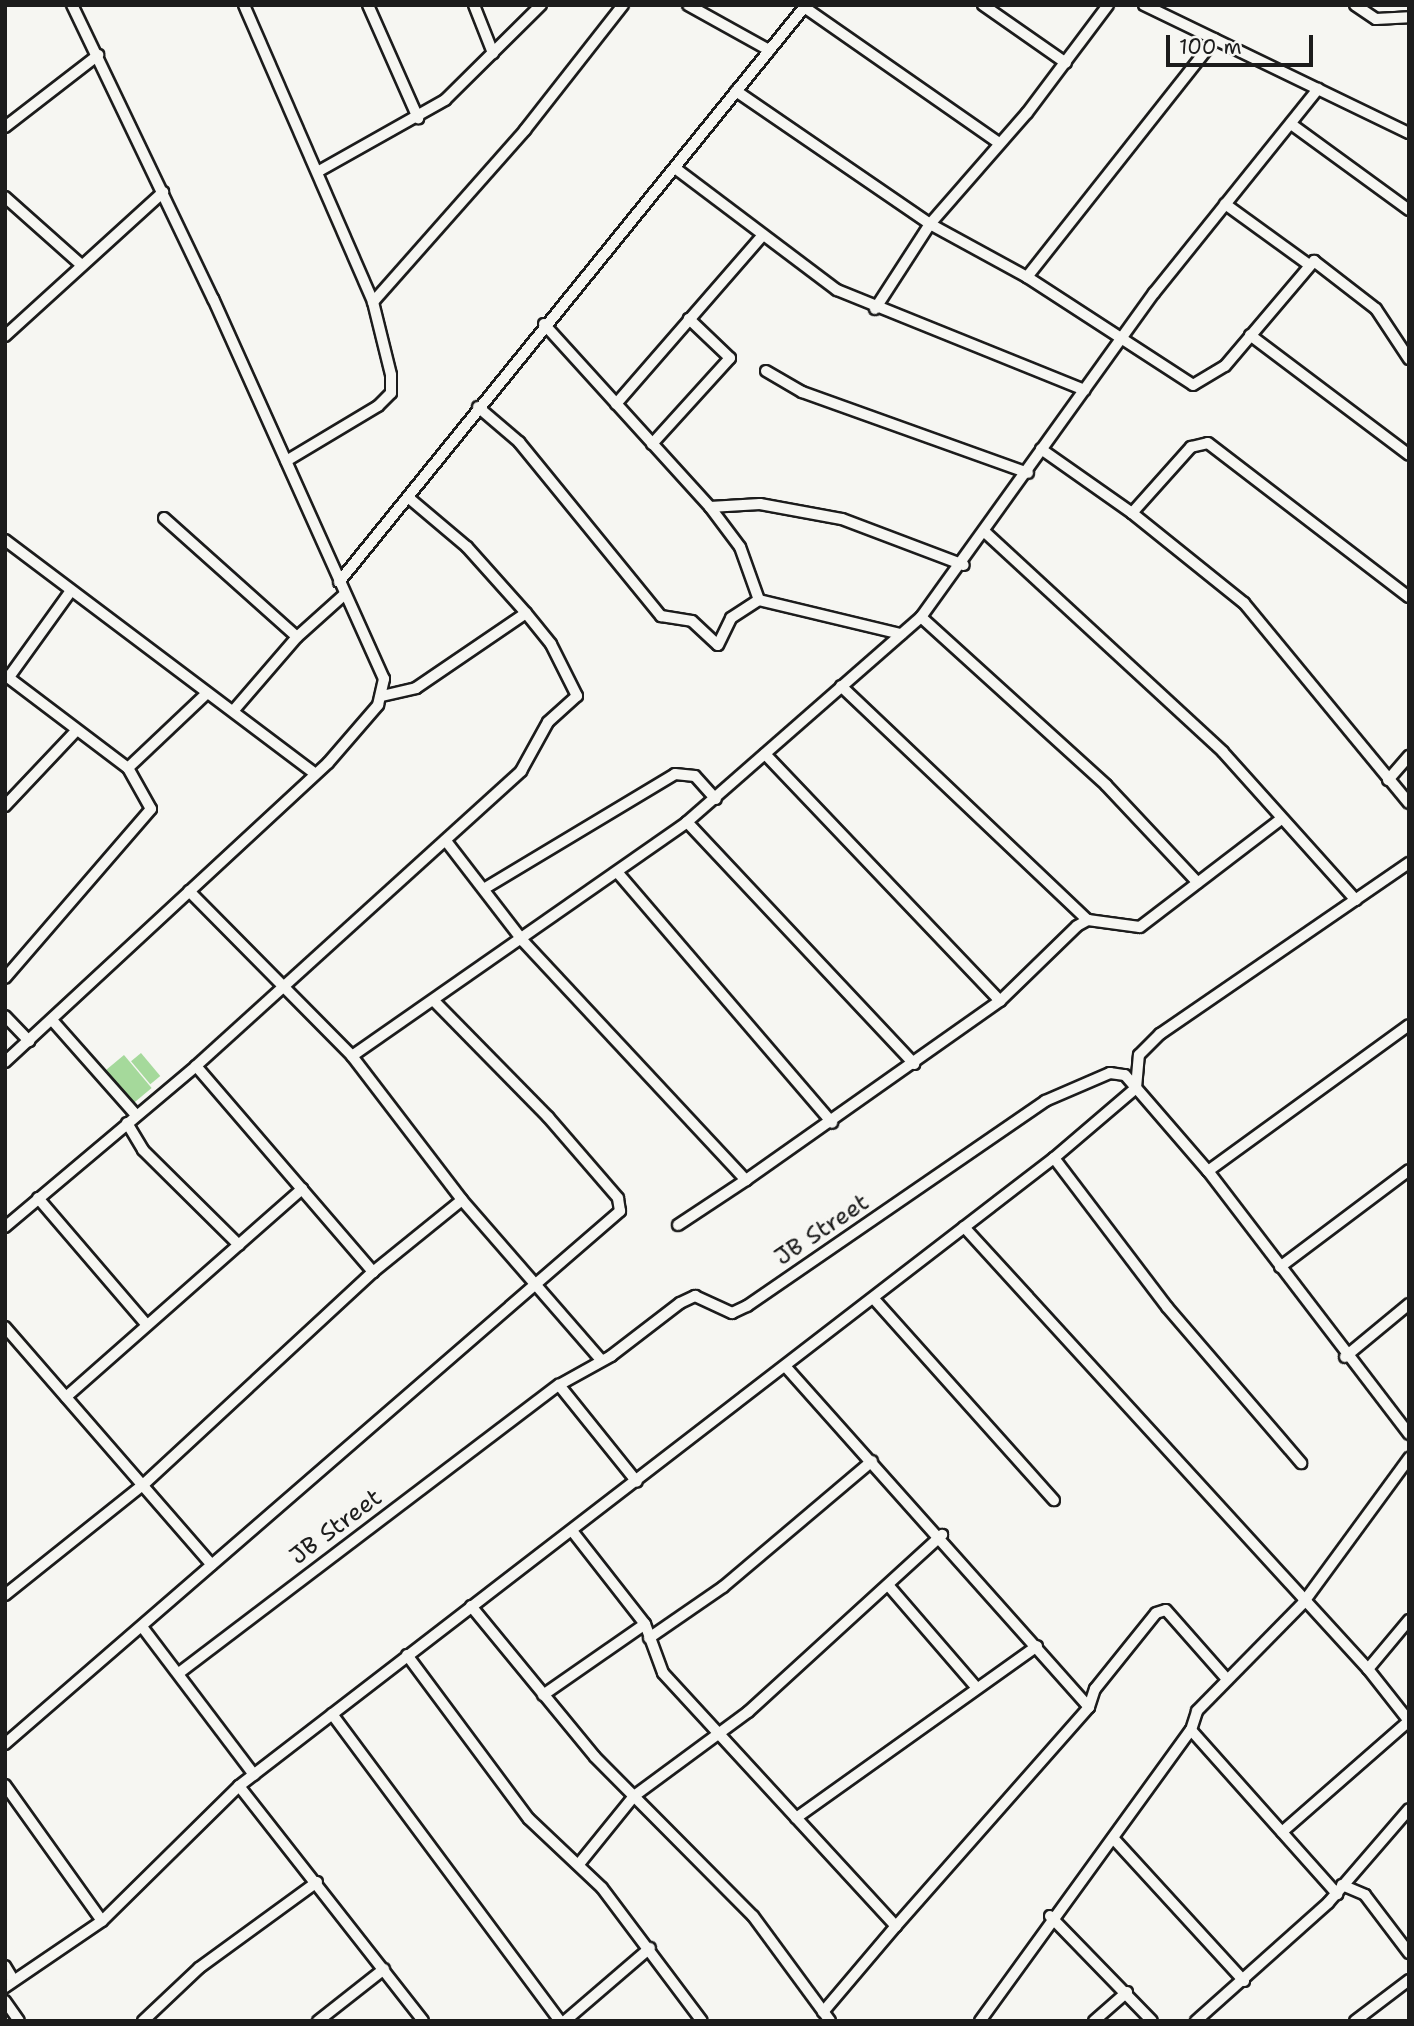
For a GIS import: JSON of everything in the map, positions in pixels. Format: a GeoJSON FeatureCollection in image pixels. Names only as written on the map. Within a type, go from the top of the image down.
{"type":"FeatureCollection","features":[{"type":"Feature","properties":{"kind":"street"},"geometry":{"type":"LineString","coordinates":[[72,5],[163,192],[339,582],[379,661],[382,696]]}},
{"type":"Feature","properties":{"kind":"street"},"geometry":{"type":"LineString","coordinates":[[244,5],[319,171],[373,302],[391,393],[286,461]]}},
{"type":"Feature","properties":{"kind":"street"},"geometry":{"type":"LineString","coordinates":[[369,5],[418,118]]}},
{"type":"Feature","properties":{"kind":"street"},"geometry":{"type":"LineString","coordinates":[[474,5],[493,54]]}},
{"type":"Feature","properties":{"kind":"street"},"geometry":{"type":"LineString","coordinates":[[319,171],[418,118],[493,54],[541,5]]}},
{"type":"Feature","properties":{"kind":"street"},"geometry":{"type":"LineString","coordinates":[[373,302],[525,130],[623,5]]}},
{"type":"Feature","properties":{"kind":"street"},"geometry":{"type":"LineString","coordinates":[[688,5],[769,50]]}},
{"type":"Feature","properties":{"kind":"street"},"geometry":{"type":"LineString","coordinates":[[983,5],[1066,63]]}},
{"type":"Feature","properties":{"kind":"street"},"geometry":{"type":"LineString","coordinates":[[875,309],[930,224],[1066,63],[1108,5]]}},
{"type":"Feature","properties":{"kind":"street"},"geometry":{"type":"LineString","coordinates":[[1144,5],[1409,134]]}},
{"type":"Feature","properties":{"kind":"street"},"geometry":{"type":"LineString","coordinates":[[1356,5],[1376,19],[1409,17]]}},
{"type":"Feature","properties":{"kind":"street"},"geometry":{"type":"LineString","coordinates":[[339,582],[409,498],[544,324],[676,168],[805,6],[999,143]]}},
{"type":"Feature","properties":{"kind":"street"},"geometry":{"type":"LineString","coordinates":[[1027,277],[1215,39]]}},
{"type":"Feature","properties":{"kind":"street"},"geometry":{"type":"LineString","coordinates":[[5,127],[98,55]]}},
{"type":"Feature","properties":{"kind":"street"},"geometry":{"type":"LineString","coordinates":[[352,1056],[523,941],[687,822],[922,617],[987,534],[1041,449],[1121,337],[1318,89]]}},
{"type":"Feature","properties":{"kind":"street"},"geometry":{"type":"LineString","coordinates":[[736,91],[930,224],[1027,277],[1121,337],[1171,373],[1202,385],[1250,335],[1308,264],[1320,262],[1368,302],[1409,359]]}},
{"type":"Feature","properties":{"kind":"street"},"geometry":{"type":"LineString","coordinates":[[1291,124],[1409,210]]}},
{"type":"Feature","properties":{"kind":"street"},"geometry":{"type":"LineString","coordinates":[[676,168],[761,237],[875,309],[1085,390]]}},
{"type":"Feature","properties":{"kind":"street"},"geometry":{"type":"LineString","coordinates":[[5,336],[79,263],[163,192]]}},
{"type":"Feature","properties":{"kind":"street"},"geometry":{"type":"LineString","coordinates":[[5,197],[79,263]]}},
{"type":"Feature","properties":{"kind":"street"},"geometry":{"type":"LineString","coordinates":[[1225,204],[1308,264]]}},
{"type":"Feature","properties":{"kind":"street"},"geometry":{"type":"LineString","coordinates":[[617,404],[761,237]]}},
{"type":"Feature","properties":{"kind":"street"},"geometry":{"type":"LineString","coordinates":[[652,444],[730,358],[689,319]]}},
{"type":"Feature","properties":{"kind":"street"},"geometry":{"type":"LineString","coordinates":[[544,324],[709,507],[740,547],[759,600]]}},
{"type":"Feature","properties":{"kind":"street"},"geometry":{"type":"LineString","coordinates":[[1250,335],[1409,455]]}},
{"type":"Feature","properties":{"kind":"street"},"geometry":{"type":"LineString","coordinates":[[766,371],[802,392],[1028,473]]}},
{"type":"Feature","properties":{"kind":"street"},"geometry":{"type":"LineString","coordinates":[[478,407],[519,442],[661,616],[692,621],[718,645],[731,618],[759,600],[901,634]]}},
{"type":"Feature","properties":{"kind":"street"},"geometry":{"type":"LineString","coordinates":[[1132,513],[1191,447],[1208,443],[1409,597]]}},
{"type":"Feature","properties":{"kind":"street"},"geometry":{"type":"LineString","coordinates":[[1041,449],[1132,513],[1244,603],[1409,803]]}},
{"type":"Feature","properties":{"kind":"street"},"geometry":{"type":"LineString","coordinates":[[5,1227],[196,1066],[446,841],[521,771],[548,722],[577,696],[551,644],[526,613],[467,547],[409,498]]}},
{"type":"Feature","properties":{"kind":"street"},"geometry":{"type":"LineString","coordinates":[[709,507],[760,504],[842,519],[964,565]]}},
{"type":"Feature","properties":{"kind":"street"},"geometry":{"type":"LineString","coordinates":[[164,518],[297,637]]}},
{"type":"Feature","properties":{"kind":"street"},"geometry":{"type":"LineString","coordinates":[[987,534],[1223,752],[1280,820],[1356,900]]}},
{"type":"Feature","properties":{"kind":"street"},"geometry":{"type":"LineString","coordinates":[[5,540],[70,592],[234,710],[315,774]]}},
{"type":"Feature","properties":{"kind":"street"},"geometry":{"type":"LineString","coordinates":[[5,978],[149,817],[149,798],[128,768],[75,732],[7,676],[70,592]]}},
{"type":"Feature","properties":{"kind":"street"},"geometry":{"type":"LineString","coordinates":[[234,710],[297,637],[345,594]]}},
{"type":"Feature","properties":{"kind":"street"},"geometry":{"type":"LineString","coordinates":[[5,1062],[315,774],[382,696],[416,688],[526,613]]}},
{"type":"Feature","properties":{"kind":"street"},"geometry":{"type":"LineString","coordinates":[[922,617],[1106,785],[1198,883]]}},
{"type":"Feature","properties":{"kind":"street"},"geometry":{"type":"LineString","coordinates":[[841,686],[1088,920],[1140,927],[1280,820]]}},
{"type":"Feature","properties":{"kind":"street"},"geometry":{"type":"LineString","coordinates":[[128,768],[207,693]]}},
{"type":"Feature","properties":{"kind":"street"},"geometry":{"type":"LineString","coordinates":[[5,806],[75,732]]}},
{"type":"Feature","properties":{"kind":"street"},"geometry":{"type":"LineString","coordinates":[[765,754],[1000,1001]]}},
{"type":"Feature","properties":{"kind":"street"},"geometry":{"type":"LineString","coordinates":[[1388,779],[1409,756]]}},
{"type":"Feature","properties":{"kind":"street"},"geometry":{"type":"LineString","coordinates":[[487,887],[675,774],[695,776],[716,799]]}},
{"type":"Feature","properties":{"kind":"street"},"geometry":{"type":"LineString","coordinates":[[687,822],[914,1064]]}},
{"type":"Feature","properties":{"kind":"street"},"geometry":{"type":"LineString","coordinates":[[446,841],[487,887],[523,941],[746,1180]]}},
{"type":"Feature","properties":{"kind":"street"},"geometry":{"type":"LineString","coordinates":[[5,1966],[10,1984],[102,1921],[239,1786],[471,1606],[573,1532],[1054,1158],[1136,1088],[1139,1055],[1160,1034],[1409,863]]}},
{"type":"Feature","properties":{"kind":"street"},"geometry":{"type":"LineString","coordinates":[[618,873],[832,1123]]}},
{"type":"Feature","properties":{"kind":"street"},"geometry":{"type":"LineString","coordinates":[[188,891],[352,1056],[462,1200],[533,1285],[601,1360]]}},
{"type":"Feature","properties":{"kind":"street"},"geometry":{"type":"LineString","coordinates":[[678,1225],[832,1123],[1000,1001],[1088,920]]}},
{"type":"Feature","properties":{"kind":"street"},"geometry":{"type":"LineString","coordinates":[[5,1744],[143,1628],[620,1211],[618,1198],[435,1002]]}},
{"type":"Feature","properties":{"kind":"street"},"geometry":{"type":"LineString","coordinates":[[5,1016],[29,1041]]}},
{"type":"Feature","properties":{"kind":"street"},"geometry":{"type":"LineString","coordinates":[[52,1020],[136,1115]]}},
{"type":"Feature","properties":{"kind":"street"},"geometry":{"type":"LineString","coordinates":[[1208,1171],[1409,1025]]}},
{"type":"Feature","properties":{"kind":"street"},"geometry":{"type":"LineString","coordinates":[[196,1066],[373,1272]]}},
{"type":"Feature","properties":{"kind":"street","name":"JB Street"},"geometry":{"type":"LineString","coordinates":[[179,1673],[559,1385],[695,1296],[732,1313],[747,1306],[1045,1101],[1110,1073],[1125,1075],[1208,1171],[1345,1357],[1409,1434]]}},
{"type":"Feature","properties":{"kind":"street"},"geometry":{"type":"LineString","coordinates":[[127,1123],[143,1150],[239,1245]]}},
{"type":"Feature","properties":{"kind":"street"},"geometry":{"type":"LineString","coordinates":[[1054,1158],[1167,1307],[1300,1463]]}},
{"type":"Feature","properties":{"kind":"street"},"geometry":{"type":"LineString","coordinates":[[1280,1267],[1409,1170]]}},
{"type":"Feature","properties":{"kind":"street"},"geometry":{"type":"LineString","coordinates":[[66,1397],[302,1189]]}},
{"type":"Feature","properties":{"kind":"street"},"geometry":{"type":"LineString","coordinates":[[38,1198],[147,1325]]}},
{"type":"Feature","properties":{"kind":"street"},"geometry":{"type":"LineString","coordinates":[[5,1595],[144,1484],[373,1272],[462,1200]]}},
{"type":"Feature","properties":{"kind":"street"},"geometry":{"type":"LineString","coordinates":[[964,1227],[1303,1603],[1368,1669],[1409,1721],[1282,1832]]}},
{"type":"Feature","properties":{"kind":"street"},"geometry":{"type":"LineString","coordinates":[[874,1298],[1054,1500]]}},
{"type":"Feature","properties":{"kind":"street"},"geometry":{"type":"LineString","coordinates":[[1345,1357],[1409,1304]]}},
{"type":"Feature","properties":{"kind":"street"},"geometry":{"type":"LineString","coordinates":[[5,1327],[212,1565]]}},
{"type":"Feature","properties":{"kind":"street"},"geometry":{"type":"LineString","coordinates":[[785,1366],[942,1535],[1089,1707]]}},
{"type":"Feature","properties":{"kind":"street"},"geometry":{"type":"LineString","coordinates":[[559,1385],[637,1482]]}},
{"type":"Feature","properties":{"kind":"street"},"geometry":{"type":"LineString","coordinates":[[980,2021],[1050,1916],[1113,1838],[1191,1730],[1197,1711],[1225,1677],[1303,1603],[1409,1458]]}},
{"type":"Feature","properties":{"kind":"street"},"geometry":{"type":"LineString","coordinates":[[649,1638],[723,1587],[872,1461]]}},
{"type":"Feature","properties":{"kind":"street"},"geometry":{"type":"LineString","coordinates":[[573,1532],[645,1625],[663,1674],[718,1730],[896,1926]]}},
{"type":"Feature","properties":{"kind":"street"},"geometry":{"type":"LineString","coordinates":[[579,1864],[634,1796],[718,1730],[759,1703],[942,1535]]}},
{"type":"Feature","properties":{"kind":"street"},"geometry":{"type":"LineString","coordinates":[[888,1585],[977,1688]]}},
{"type":"Feature","properties":{"kind":"street"},"geometry":{"type":"LineString","coordinates":[[471,1606],[543,1695],[634,1796],[753,1916],[827,2017],[896,1926],[1089,1707],[1095,1689],[1156,1612],[1166,1610],[1225,1677]]}},
{"type":"Feature","properties":{"kind":"street"},"geometry":{"type":"LineString","coordinates":[[1368,1669],[1409,1620]]}},
{"type":"Feature","properties":{"kind":"street"},"geometry":{"type":"LineString","coordinates":[[543,1695],[645,1625]]}},
{"type":"Feature","properties":{"kind":"street"},"geometry":{"type":"LineString","coordinates":[[143,1628],[254,1775]]}},
{"type":"Feature","properties":{"kind":"street"},"geometry":{"type":"LineString","coordinates":[[796,1818],[1037,1646]]}},
{"type":"Feature","properties":{"kind":"street"},"geometry":{"type":"LineString","coordinates":[[407,1655],[529,1819],[579,1864],[650,1948],[702,2021]]}},
{"type":"Feature","properties":{"kind":"street"},"geometry":{"type":"LineString","coordinates":[[332,1714],[563,2021],[650,1948]]}},
{"type":"Feature","properties":{"kind":"street"},"geometry":{"type":"LineString","coordinates":[[1191,1730],[1282,1832],[1340,1889],[1365,1895],[1407,1946]]}},
{"type":"Feature","properties":{"kind":"street"},"geometry":{"type":"LineString","coordinates":[[5,1785],[102,1921]]}},
{"type":"Feature","properties":{"kind":"street"},"geometry":{"type":"LineString","coordinates":[[239,1786],[317,1882],[423,2021]]}},
{"type":"Feature","properties":{"kind":"street"},"geometry":{"type":"LineString","coordinates":[[1196,2021],[1244,1981],[1340,1889],[1409,1809]]}},
{"type":"Feature","properties":{"kind":"street"},"geometry":{"type":"LineString","coordinates":[[1113,1838],[1244,1981]]}},
{"type":"Feature","properties":{"kind":"street"},"geometry":{"type":"LineString","coordinates":[[143,2021],[199,1968],[317,1882]]}},
{"type":"Feature","properties":{"kind":"street"},"geometry":{"type":"LineString","coordinates":[[1050,1916],[1152,2021]]}},
{"type":"Feature","properties":{"kind":"street"},"geometry":{"type":"LineString","coordinates":[[318,2021],[384,1969]]}},
{"type":"Feature","properties":{"kind":"street"},"geometry":{"type":"LineString","coordinates":[[1355,2021],[1409,1980]]}},
{"type":"Feature","properties":{"kind":"street"},"geometry":{"type":"LineString","coordinates":[[1094,2021],[1127,1993]]}},
{"type":"Feature","properties":{"kind":"street"},"geometry":{"type":"LineString","coordinates":[[5,2001],[19,2021]]}},
{"type":"Feature","properties":{"kind":"green space"},"geometry":{"type":"Polygon","coordinates":[[[141,1053],[160,1076],[150,1084],[131,1061],[141,1053]]]}},
{"type":"Feature","properties":{"kind":"green space"},"geometry":{"type":"Polygon","coordinates":[[[124,1055],[152,1088],[132,1104],[105,1071],[124,1055]]]}}]}
